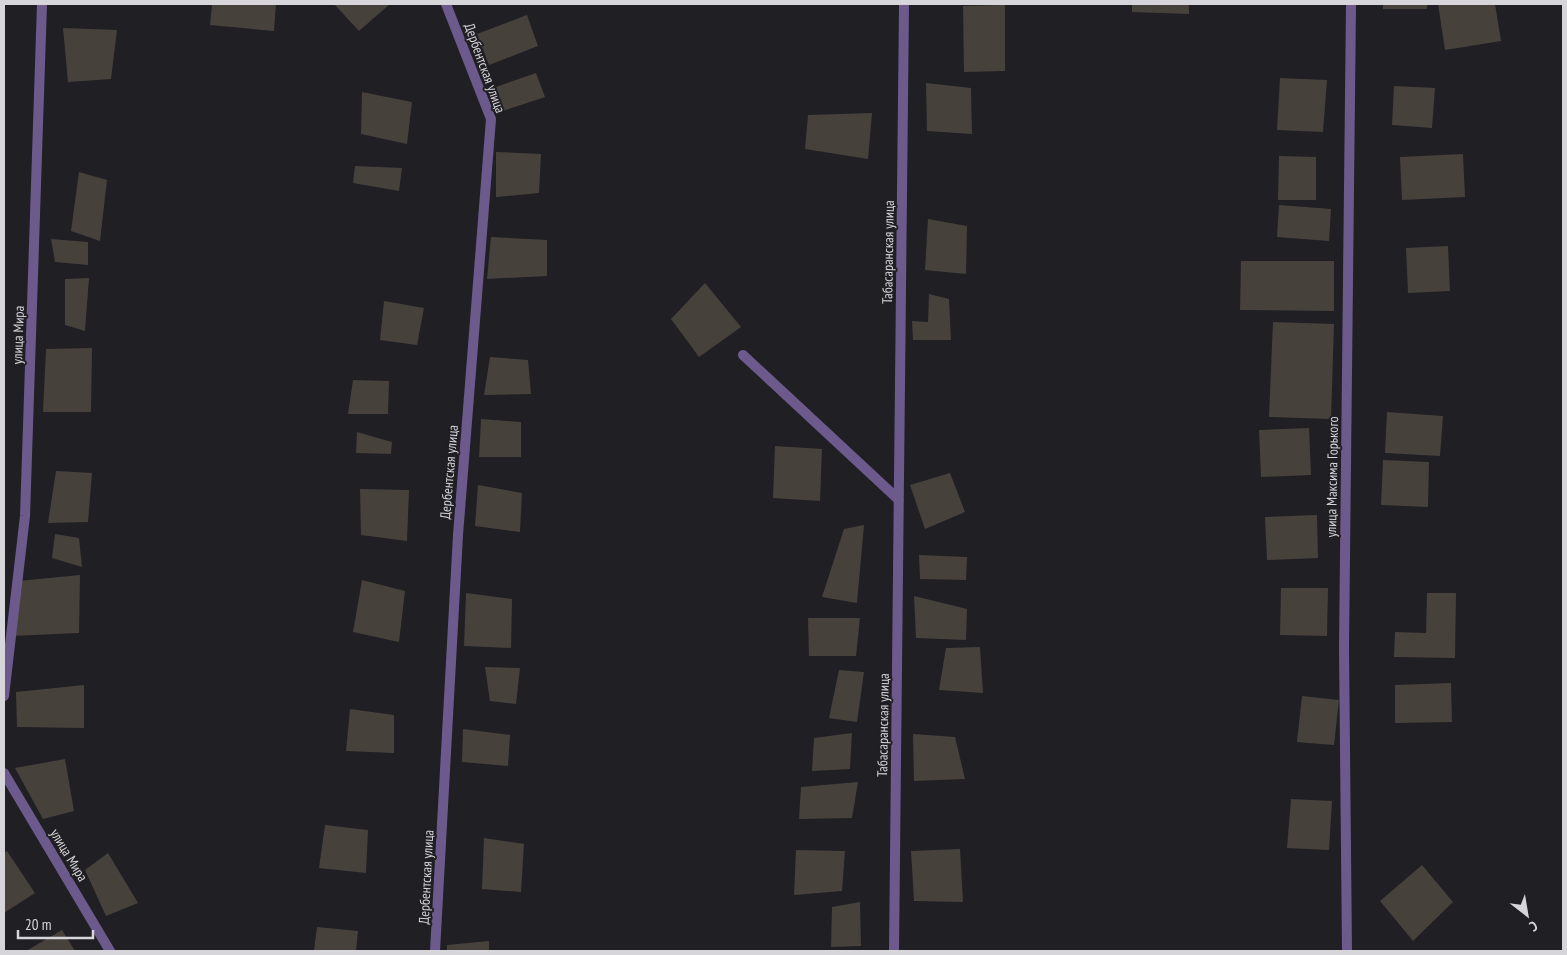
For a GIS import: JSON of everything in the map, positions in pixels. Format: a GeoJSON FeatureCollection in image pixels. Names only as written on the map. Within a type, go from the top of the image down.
{"type":"FeatureCollection","features":[{"type":"Feature","properties":{"kind":"street","name":"улица Мира"},"geometry":{"type":"LineString","coordinates":[[4,696],[25,516],[42,4]]}},
{"type":"Feature","properties":{"kind":"street","name":"Дербентская улица"},"geometry":{"type":"LineString","coordinates":[[435,951],[458,534],[491,119],[446,4]]}},
{"type":"Feature","properties":{"kind":"street","name":"Табасаранская улица"},"geometry":{"type":"LineString","coordinates":[[894,951],[904,4]]}},
{"type":"Feature","properties":{"kind":"street","name":"улица Максима Горького"},"geometry":{"type":"LineString","coordinates":[[1347,951],[1344,648],[1351,4]]}},
{"type":"Feature","properties":{"kind":"street"},"geometry":{"type":"LineString","coordinates":[[743,355],[899,500]]}},
{"type":"Feature","properties":{"kind":"street","name":"улица Мира"},"geometry":{"type":"LineString","coordinates":[[4,773],[110,951]]}},
{"type":"Feature","properties":{"kind":"building"},"geometry":{"type":"Polygon","coordinates":[[[212,4],[276,4],[274,31],[210,25],[212,4]]]}},
{"type":"Feature","properties":{"kind":"building"},"geometry":{"type":"Polygon","coordinates":[[[334,4],[390,4],[359,31],[334,4]]]}},
{"type":"Feature","properties":{"kind":"building"},"geometry":{"type":"Polygon","coordinates":[[[1132,4],[1189,4],[1189,14],[1132,12],[1132,4]]]}},
{"type":"Feature","properties":{"kind":"building"},"geometry":{"type":"Polygon","coordinates":[[[1383,4],[1427,4],[1427,9],[1383,9],[1383,4]]]}},
{"type":"Feature","properties":{"kind":"building"},"geometry":{"type":"Polygon","coordinates":[[[1438,4],[1495,4],[1501,41],[1445,50],[1438,4]]]}},
{"type":"Feature","properties":{"kind":"building"},"geometry":{"type":"Polygon","coordinates":[[[1005,5],[1005,71],[964,72],[963,6],[1005,5]]]}},
{"type":"Feature","properties":{"kind":"building"},"geometry":{"type":"Polygon","coordinates":[[[527,15],[538,46],[489,65],[477,34],[527,15]]]}},
{"type":"Feature","properties":{"kind":"building"},"geometry":{"type":"Polygon","coordinates":[[[63,28],[117,30],[111,79],[68,82],[63,28]]]}},
{"type":"Feature","properties":{"kind":"building"},"geometry":{"type":"Polygon","coordinates":[[[536,73],[545,97],[500,112],[493,88],[536,73]]]}},
{"type":"Feature","properties":{"kind":"building"},"geometry":{"type":"Polygon","coordinates":[[[1280,78],[1327,80],[1323,132],[1277,130],[1280,78]]]}},
{"type":"Feature","properties":{"kind":"building"},"geometry":{"type":"Polygon","coordinates":[[[926,83],[971,88],[972,134],[927,131],[926,83]]]}},
{"type":"Feature","properties":{"kind":"building"},"geometry":{"type":"Polygon","coordinates":[[[1394,86],[1435,88],[1432,128],[1392,125],[1394,86]]]}},
{"type":"Feature","properties":{"kind":"building"},"geometry":{"type":"Polygon","coordinates":[[[362,92],[412,102],[407,144],[361,134],[362,92]]]}},
{"type":"Feature","properties":{"kind":"building"},"geometry":{"type":"Polygon","coordinates":[[[872,113],[868,159],[805,149],[808,115],[872,113]]]}},
{"type":"Feature","properties":{"kind":"building"},"geometry":{"type":"Polygon","coordinates":[[[496,152],[541,154],[539,193],[496,197],[496,152]]]}},
{"type":"Feature","properties":{"kind":"building"},"geometry":{"type":"Polygon","coordinates":[[[1463,154],[1465,197],[1402,200],[1400,157],[1463,154]]]}},
{"type":"Feature","properties":{"kind":"building"},"geometry":{"type":"Polygon","coordinates":[[[1279,156],[1316,157],[1316,200],[1278,200],[1279,156]]]}},
{"type":"Feature","properties":{"kind":"building"},"geometry":{"type":"Polygon","coordinates":[[[355,166],[402,168],[399,191],[353,183],[355,166]]]}},
{"type":"Feature","properties":{"kind":"building"},"geometry":{"type":"Polygon","coordinates":[[[79,172],[107,180],[100,241],[71,231],[79,172]]]}},
{"type":"Feature","properties":{"kind":"building"},"geometry":{"type":"Polygon","coordinates":[[[1279,205],[1331,209],[1329,241],[1277,237],[1279,205]]]}},
{"type":"Feature","properties":{"kind":"building"},"geometry":{"type":"Polygon","coordinates":[[[928,219],[967,226],[966,274],[925,270],[928,219]]]}},
{"type":"Feature","properties":{"kind":"building"},"geometry":{"type":"Polygon","coordinates":[[[491,237],[547,240],[547,276],[487,279],[491,237]]]}},
{"type":"Feature","properties":{"kind":"building"},"geometry":{"type":"Polygon","coordinates":[[[51,239],[88,242],[88,265],[55,262],[51,239]]]}},
{"type":"Feature","properties":{"kind":"building"},"geometry":{"type":"Polygon","coordinates":[[[1448,246],[1450,291],[1408,293],[1406,248],[1448,246]]]}},
{"type":"Feature","properties":{"kind":"building"},"geometry":{"type":"Polygon","coordinates":[[[1241,261],[1334,261],[1334,311],[1240,310],[1241,261]]]}},
{"type":"Feature","properties":{"kind":"building"},"geometry":{"type":"Polygon","coordinates":[[[89,278],[85,331],[65,325],[65,279],[89,278]]]}},
{"type":"Feature","properties":{"kind":"building"},"geometry":{"type":"Polygon","coordinates":[[[705,283],[741,327],[699,357],[671,319],[705,283]]]}},
{"type":"Feature","properties":{"kind":"building"},"geometry":{"type":"Polygon","coordinates":[[[929,294],[949,299],[951,340],[913,340],[912,321],[928,322],[929,294]]]}},
{"type":"Feature","properties":{"kind":"building"},"geometry":{"type":"Polygon","coordinates":[[[384,301],[424,308],[417,345],[380,340],[384,301]]]}},
{"type":"Feature","properties":{"kind":"building"},"geometry":{"type":"Polygon","coordinates":[[[1273,322],[1334,324],[1331,419],[1269,417],[1273,322]]]}},
{"type":"Feature","properties":{"kind":"building"},"geometry":{"type":"Polygon","coordinates":[[[92,348],[91,412],[43,412],[46,349],[92,348]]]}},
{"type":"Feature","properties":{"kind":"building"},"geometry":{"type":"Polygon","coordinates":[[[490,357],[528,360],[531,394],[484,395],[490,357]]]}},
{"type":"Feature","properties":{"kind":"building"},"geometry":{"type":"Polygon","coordinates":[[[353,380],[389,381],[388,414],[348,414],[353,380]]]}},
{"type":"Feature","properties":{"kind":"building"},"geometry":{"type":"Polygon","coordinates":[[[1387,412],[1443,416],[1440,456],[1385,453],[1387,412]]]}},
{"type":"Feature","properties":{"kind":"building"},"geometry":{"type":"Polygon","coordinates":[[[481,419],[521,422],[521,457],[479,457],[481,419]]]}},
{"type":"Feature","properties":{"kind":"building"},"geometry":{"type":"Polygon","coordinates":[[[1309,428],[1311,475],[1261,477],[1259,430],[1309,428]]]}},
{"type":"Feature","properties":{"kind":"building"},"geometry":{"type":"Polygon","coordinates":[[[357,432],[392,442],[391,454],[356,453],[357,432]]]}},
{"type":"Feature","properties":{"kind":"building"},"geometry":{"type":"Polygon","coordinates":[[[775,446],[822,449],[820,501],[773,498],[775,446]]]}},
{"type":"Feature","properties":{"kind":"building"},"geometry":{"type":"Polygon","coordinates":[[[1383,460],[1429,462],[1428,507],[1381,505],[1383,460]]]}},
{"type":"Feature","properties":{"kind":"building"},"geometry":{"type":"Polygon","coordinates":[[[56,471],[92,473],[88,522],[48,523],[56,471]]]}},
{"type":"Feature","properties":{"kind":"building"},"geometry":{"type":"Polygon","coordinates":[[[950,473],[965,512],[925,529],[910,485],[950,473]]]}},
{"type":"Feature","properties":{"kind":"building"},"geometry":{"type":"Polygon","coordinates":[[[478,485],[522,493],[520,532],[475,526],[478,485]]]}},
{"type":"Feature","properties":{"kind":"building"},"geometry":{"type":"Polygon","coordinates":[[[360,489],[409,490],[407,541],[361,535],[360,489]]]}},
{"type":"Feature","properties":{"kind":"building"},"geometry":{"type":"Polygon","coordinates":[[[1317,515],[1318,558],[1267,560],[1265,517],[1317,515]]]}},
{"type":"Feature","properties":{"kind":"building"},"geometry":{"type":"Polygon","coordinates":[[[864,525],[857,603],[822,597],[844,529],[864,525]]]}},
{"type":"Feature","properties":{"kind":"building"},"geometry":{"type":"Polygon","coordinates":[[[55,534],[79,538],[82,567],[52,558],[55,534]]]}},
{"type":"Feature","properties":{"kind":"building"},"geometry":{"type":"Polygon","coordinates":[[[919,555],[967,557],[966,580],[920,579],[919,555]]]}},
{"type":"Feature","properties":{"kind":"building"},"geometry":{"type":"Polygon","coordinates":[[[80,575],[79,633],[11,636],[18,581],[80,575]]]}},
{"type":"Feature","properties":{"kind":"building"},"geometry":{"type":"Polygon","coordinates":[[[362,580],[405,591],[399,642],[353,632],[362,580]]]}},
{"type":"Feature","properties":{"kind":"building"},"geometry":{"type":"Polygon","coordinates":[[[1281,588],[1328,588],[1327,636],[1280,635],[1281,588]]]}},
{"type":"Feature","properties":{"kind":"building"},"geometry":{"type":"Polygon","coordinates":[[[466,593],[512,599],[511,648],[464,646],[466,593]]]}},
{"type":"Feature","properties":{"kind":"building"},"geometry":{"type":"Polygon","coordinates":[[[1427,593],[1456,593],[1455,658],[1394,657],[1395,632],[1426,633],[1427,593]]]}},
{"type":"Feature","properties":{"kind":"building"},"geometry":{"type":"Polygon","coordinates":[[[914,596],[967,609],[966,640],[916,638],[914,596]]]}},
{"type":"Feature","properties":{"kind":"building"},"geometry":{"type":"Polygon","coordinates":[[[808,618],[860,618],[856,656],[809,656],[808,618]]]}},
{"type":"Feature","properties":{"kind":"building"},"geometry":{"type":"Polygon","coordinates":[[[980,647],[983,693],[939,690],[946,648],[980,647]]]}},
{"type":"Feature","properties":{"kind":"building"},"geometry":{"type":"Polygon","coordinates":[[[485,667],[520,668],[516,704],[490,701],[485,667]]]}},
{"type":"Feature","properties":{"kind":"building"},"geometry":{"type":"Polygon","coordinates":[[[839,670],[864,672],[857,722],[829,718],[839,670]]]}},
{"type":"Feature","properties":{"kind":"building"},"geometry":{"type":"Polygon","coordinates":[[[1451,683],[1452,722],[1395,723],[1395,685],[1451,683]]]}},
{"type":"Feature","properties":{"kind":"building"},"geometry":{"type":"Polygon","coordinates":[[[84,685],[84,728],[17,727],[16,692],[84,685]]]}},
{"type":"Feature","properties":{"kind":"building"},"geometry":{"type":"Polygon","coordinates":[[[1302,696],[1339,700],[1334,745],[1297,742],[1302,696]]]}},
{"type":"Feature","properties":{"kind":"building"},"geometry":{"type":"Polygon","coordinates":[[[350,709],[394,715],[394,753],[346,751],[350,709]]]}},
{"type":"Feature","properties":{"kind":"building"},"geometry":{"type":"Polygon","coordinates":[[[463,729],[510,735],[508,766],[462,762],[463,729]]]}},
{"type":"Feature","properties":{"kind":"building"},"geometry":{"type":"Polygon","coordinates":[[[852,733],[850,769],[812,771],[814,738],[852,733]]]}},
{"type":"Feature","properties":{"kind":"building"},"geometry":{"type":"Polygon","coordinates":[[[913,734],[955,737],[965,779],[914,781],[913,734]]]}},
{"type":"Feature","properties":{"kind":"building"},"geometry":{"type":"Polygon","coordinates":[[[65,759],[74,811],[43,819],[15,768],[65,759]]]}},
{"type":"Feature","properties":{"kind":"building"},"geometry":{"type":"Polygon","coordinates":[[[858,782],[852,818],[799,819],[801,787],[858,782]]]}},
{"type":"Feature","properties":{"kind":"building"},"geometry":{"type":"Polygon","coordinates":[[[1291,799],[1332,801],[1329,850],[1287,848],[1291,799]]]}},
{"type":"Feature","properties":{"kind":"building"},"geometry":{"type":"Polygon","coordinates":[[[325,825],[368,830],[366,873],[319,868],[325,825]]]}},
{"type":"Feature","properties":{"kind":"building"},"geometry":{"type":"Polygon","coordinates":[[[484,838],[524,844],[521,892],[482,889],[484,838]]]}},
{"type":"Feature","properties":{"kind":"building"},"geometry":{"type":"Polygon","coordinates":[[[960,849],[963,902],[914,901],[911,851],[960,849]]]}},
{"type":"Feature","properties":{"kind":"building"},"geometry":{"type":"Polygon","coordinates":[[[796,850],[845,851],[842,891],[794,895],[796,850]]]}},
{"type":"Feature","properties":{"kind":"building"},"geometry":{"type":"Polygon","coordinates":[[[7,851],[35,893],[4,913],[4,853],[7,851]]]}},
{"type":"Feature","properties":{"kind":"building"},"geometry":{"type":"Polygon","coordinates":[[[108,853],[138,903],[106,916],[85,870],[108,853]]]}},
{"type":"Feature","properties":{"kind":"building"},"geometry":{"type":"Polygon","coordinates":[[[1422,865],[1453,902],[1413,941],[1380,901],[1422,865]]]}},
{"type":"Feature","properties":{"kind":"building"},"geometry":{"type":"Polygon","coordinates":[[[860,902],[861,946],[831,947],[832,907],[860,902]]]}},
{"type":"Feature","properties":{"kind":"building"},"geometry":{"type":"Polygon","coordinates":[[[317,927],[358,931],[356,951],[314,951],[317,927]]]}},
{"type":"Feature","properties":{"kind":"building"},"geometry":{"type":"Polygon","coordinates":[[[62,930],[75,951],[26,951],[62,930]]]}},
{"type":"Feature","properties":{"kind":"building"},"geometry":{"type":"Polygon","coordinates":[[[489,941],[489,951],[447,951],[447,945],[489,941]]]}}]}
